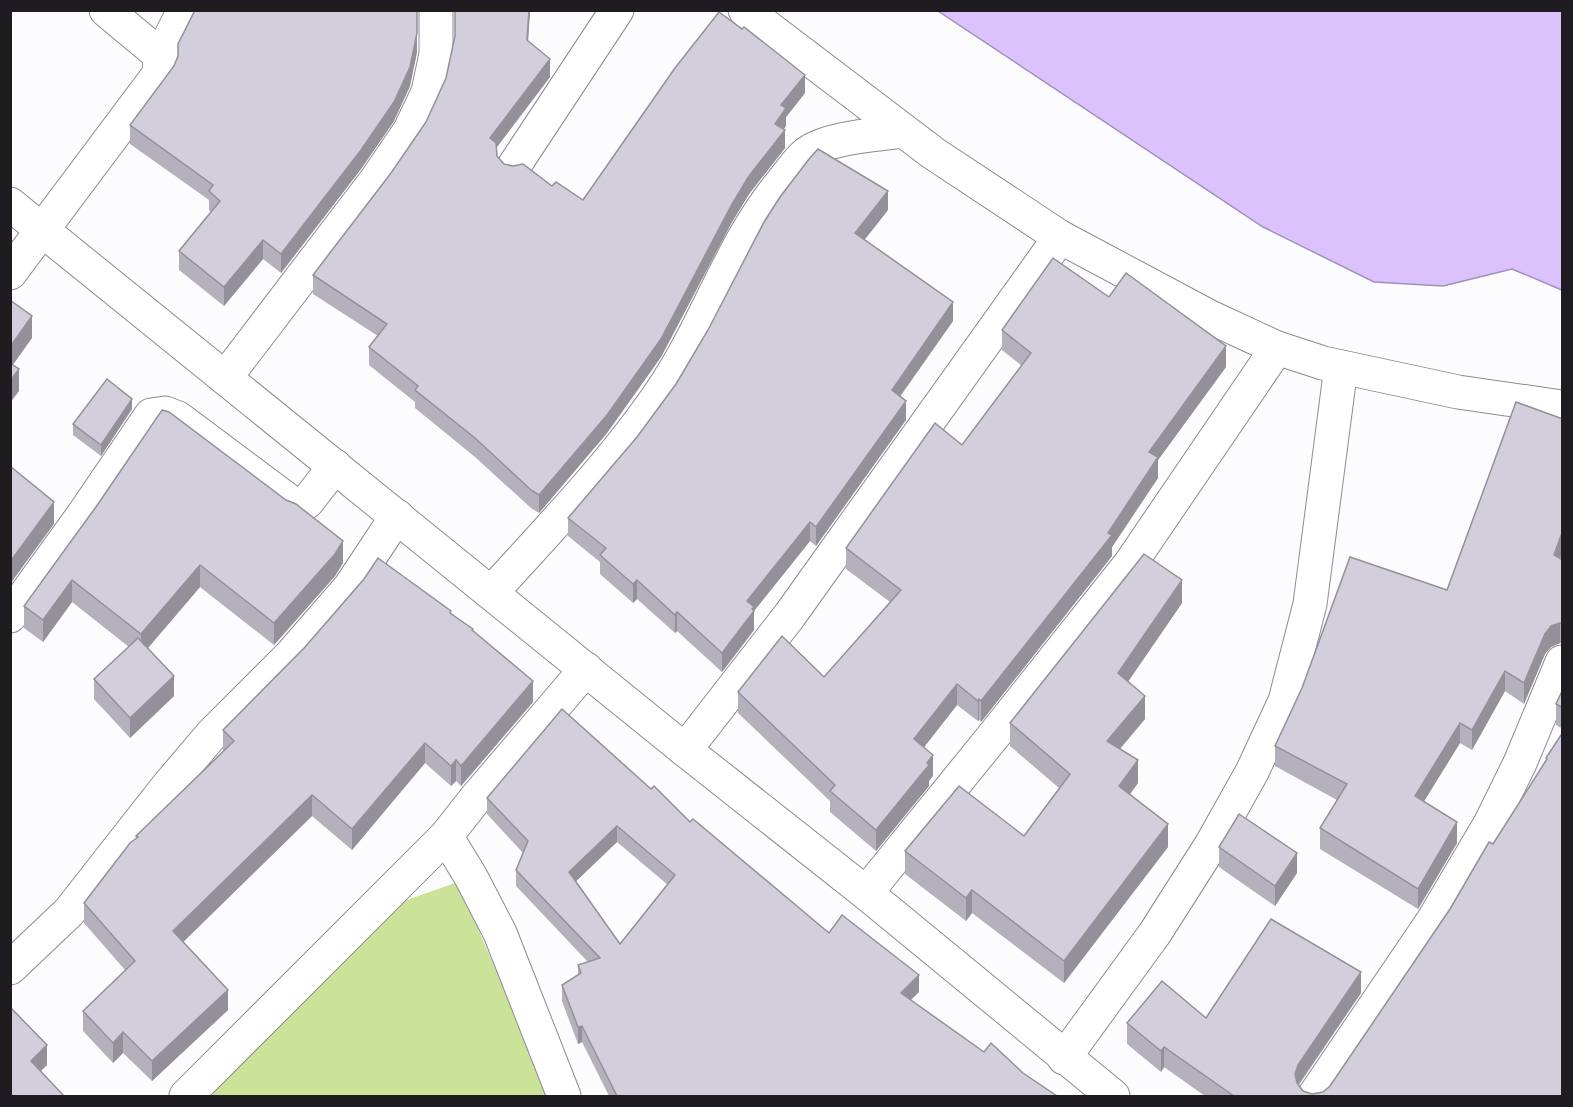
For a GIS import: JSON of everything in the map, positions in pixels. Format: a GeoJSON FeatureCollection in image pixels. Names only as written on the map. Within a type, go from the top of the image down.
{"type":"FeatureCollection","features":[{"type":"Feature","properties":{"kind":"street"},"geometry":{"type":"LineString","coordinates":[[106,10],[154,50],[159,58]]}},
{"type":"Feature","properties":{"kind":"street"},"geometry":{"type":"LineString","coordinates":[[10,273],[159,74],[159,58],[184,10]]}},
{"type":"Feature","properties":{"kind":"street"},"geometry":{"type":"LineString","coordinates":[[225,378],[376,180],[410,130],[428,92],[436,54],[436,10]]}},
{"type":"Feature","properties":{"kind":"street"},"geometry":{"type":"LineString","coordinates":[[514,166],[617,10]]}},
{"type":"Feature","properties":{"kind":"street"},"geometry":{"type":"LineString","coordinates":[[745,10],[903,131],[1060,237],[1210,318],[1277,348],[1341,367],[1458,392],[1563,407]]}},
{"type":"Feature","properties":{"kind":"street"},"geometry":{"type":"LineString","coordinates":[[491,593],[579,496],[661,393],[680,363],[753,221],[775,190],[806,154],[821,146],[840,141],[903,131]]}},
{"type":"Feature","properties":{"kind":"street"},"geometry":{"type":"LineString","coordinates":[[10,204],[685,750],[866,893],[1113,1096]]}},
{"type":"Feature","properties":{"kind":"street"},"geometry":{"type":"LineString","coordinates":[[685,750],[790,615],[1060,237]]}},
{"type":"Feature","properties":{"kind":"street"},"geometry":{"type":"LineString","coordinates":[[866,893],[1130,564],[1277,348]]}},
{"type":"Feature","properties":{"kind":"street"},"geometry":{"type":"LineString","coordinates":[[1064,1058],[1155,933],[1211,844],[1252,772],[1285,701],[1310,604],[1341,367]]}},
{"type":"Feature","properties":{"kind":"street"},"geometry":{"type":"LineString","coordinates":[[10,616],[151,415],[165,413],[178,418],[297,507],[307,502],[335,466]]}},
{"type":"Feature","properties":{"kind":"street"},"geometry":{"type":"LineString","coordinates":[[10,968],[69,912],[167,787],[212,735],[291,655],[350,587],[397,516]]}},
{"type":"Feature","properties":{"kind":"street"},"geometry":{"type":"LineString","coordinates":[[1314,1096],[1434,919],[1490,824],[1520,763],[1563,662]]}},
{"type":"Feature","properties":{"kind":"street"},"geometry":{"type":"LineString","coordinates":[[186,1096],[216,1069],[447,836],[476,798],[586,669]]}},
{"type":"Feature","properties":{"kind":"street"},"geometry":{"type":"LineString","coordinates":[[447,836],[500,933],[564,1096]]}},
{"type":"Feature","properties":{"kind":"green space"},"geometry":{"type":"Polygon","coordinates":[[[458,882],[550,1096],[207,1096],[384,908],[458,882]]]}},
{"type":"Feature","properties":{"kind":"shaded area"},"geometry":{"type":"Polygon","coordinates":[[[938,11],[1562,11],[1562,290],[1512,269],[1443,286],[1374,282],[1263,227],[938,11]]]}},
{"type":"Feature","properties":{"kind":"building"},"geometry":{"type":"Polygon","coordinates":[[[195,10],[417,10],[417,33],[410,67],[394,102],[361,150],[281,254],[263,240],[224,287],[179,251],[220,201],[209,191],[213,185],[130,125],[174,66],[178,56],[178,44],[195,10]]]}},
{"type":"Feature","properties":{"kind":"building"},"geometry":{"type":"Polygon","coordinates":[[[455,10],[529,10],[527,40],[550,59],[490,138],[496,143],[497,156],[504,164],[513,166],[523,164],[552,186],[556,182],[583,200],[675,68],[719,12],[742,29],[744,27],[805,75],[781,105],[786,108],[775,124],[785,130],[749,176],[732,204],[661,339],[607,415],[539,495],[475,438],[415,390],[418,386],[369,347],[387,324],[313,275],[391,173],[426,122],[446,78],[455,36],[455,10]]]}},
{"type":"Feature","properties":{"kind":"building"},"geometry":{"type":"Polygon","coordinates":[[[818,149],[888,191],[855,233],[953,302],[892,390],[906,401],[816,527],[810,522],[747,601],[754,607],[752,609],[754,611],[722,653],[637,580],[633,584],[600,555],[606,548],[568,518],[637,437],[676,384],[708,330],[764,222],[780,197],[818,149]]]}},
{"type":"Feature","properties":{"kind":"building"},"geometry":{"type":"Polygon","coordinates":[[[1053,258],[1109,297],[1126,273],[1226,346],[1149,452],[1158,457],[1108,533],[1112,535],[981,701],[957,684],[914,739],[933,755],[927,763],[929,765],[876,830],[830,791],[835,785],[738,692],[782,636],[824,677],[901,590],[846,548],[935,423],[962,445],[1031,353],[1002,330],[1053,258]]]}},
{"type":"Feature","properties":{"kind":"building"},"geometry":{"type":"Polygon","coordinates":[[[10,300],[32,316],[10,347],[10,300]]]}},
{"type":"Feature","properties":{"kind":"building"},"geometry":{"type":"Polygon","coordinates":[[[10,363],[19,369],[10,381],[10,363]]]}},
{"type":"Feature","properties":{"kind":"building"},"geometry":{"type":"Polygon","coordinates":[[[107,379],[132,399],[101,445],[73,424],[107,379]]]}},
{"type":"Feature","properties":{"kind":"building"},"geometry":{"type":"Polygon","coordinates":[[[1516,402],[1563,419],[1563,530],[1554,555],[1563,560],[1563,623],[1551,626],[1545,634],[1524,683],[1505,671],[1472,730],[1460,723],[1415,796],[1457,822],[1418,889],[1320,828],[1347,784],[1275,746],[1302,688],[1350,557],[1447,590],[1516,402]]]}},
{"type":"Feature","properties":{"kind":"building"},"geometry":{"type":"Polygon","coordinates":[[[162,410],[169,412],[343,541],[335,554],[274,623],[200,565],[141,634],[72,580],[43,620],[24,606],[162,410]]]}},
{"type":"Feature","properties":{"kind":"building"},"geometry":{"type":"Polygon","coordinates":[[[10,466],[54,502],[10,562],[10,466]]]}},
{"type":"Feature","properties":{"kind":"building"},"geometry":{"type":"Polygon","coordinates":[[[1144,554],[1182,580],[1118,673],[1145,696],[1107,741],[1138,760],[1119,786],[1168,824],[1064,961],[972,890],[966,898],[905,851],[959,786],[1024,836],[1070,774],[1010,723],[1144,554]]]}},
{"type":"Feature","properties":{"kind":"building"},"geometry":{"type":"Polygon","coordinates":[[[378,558],[451,611],[450,613],[473,629],[533,681],[461,766],[456,760],[451,766],[425,743],[352,829],[312,795],[173,931],[228,990],[152,1061],[123,1032],[113,1043],[83,1011],[135,961],[84,903],[130,843],[138,837],[136,836],[234,741],[223,730],[305,647],[364,579],[378,558]]]}},
{"type":"Feature","properties":{"kind":"building"},"geometry":{"type":"Polygon","coordinates":[[[138,638],[174,676],[130,718],[94,679],[138,638]]]}},
{"type":"Feature","properties":{"kind":"building"},"geometry":{"type":"Polygon","coordinates":[[[1563,689],[1563,708],[1556,704],[1563,689]]]}},
{"type":"Feature","properties":{"kind":"building"},"geometry":{"type":"Polygon","coordinates":[[[562,709],[651,789],[654,786],[690,822],[693,819],[829,933],[842,915],[919,975],[901,993],[984,1052],[991,1043],[1023,1073],[1057,1096],[617,1096],[582,1026],[578,1027],[562,985],[581,973],[578,965],[600,958],[516,870],[528,841],[487,798],[562,709]],[[617,826],[569,872],[620,944],[675,875],[617,826]]]}},
{"type":"Feature","properties":{"kind":"building"},"geometry":{"type":"Polygon","coordinates":[[[1563,732],[1563,1096],[1234,1096],[1164,1047],[1161,1051],[1127,1023],[1162,981],[1206,1018],[1271,919],[1361,972],[1298,1065],[1295,1074],[1297,1083],[1303,1091],[1312,1094],[1323,1092],[1330,1086],[1450,909],[1489,842],[1493,844],[1563,732]]]}},
{"type":"Feature","properties":{"kind":"building"},"geometry":{"type":"Polygon","coordinates":[[[1239,814],[1297,853],[1275,886],[1219,847],[1239,814]]]}},
{"type":"Feature","properties":{"kind":"building"},"geometry":{"type":"Polygon","coordinates":[[[10,1007],[47,1045],[31,1061],[64,1096],[10,1096],[10,1007]]]}}]}
